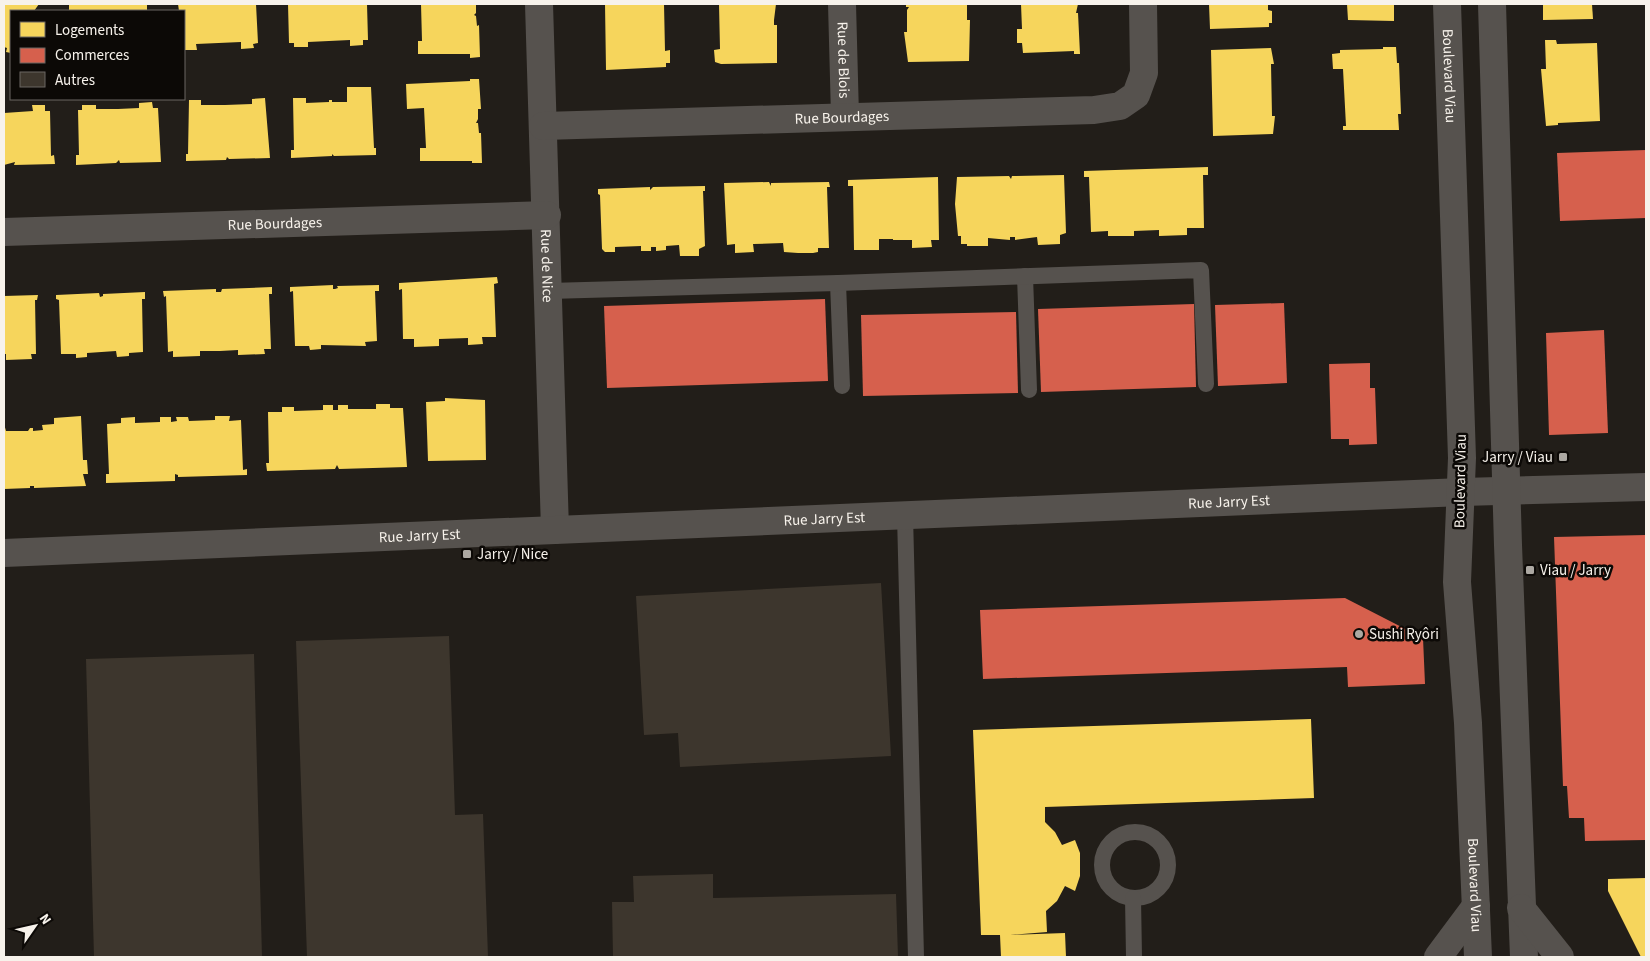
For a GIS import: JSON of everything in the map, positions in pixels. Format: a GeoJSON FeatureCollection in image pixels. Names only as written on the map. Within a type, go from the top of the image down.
{"type":"FeatureCollection","features":[{"type":"Feature","properties":{"kind":"street","name":"Rue de Nice"},"geometry":{"type":"LineString","coordinates":[[539,4],[556,530]]}},
{"type":"Feature","properties":{"kind":"street","name":"Rue de Blois"},"geometry":{"type":"LineString","coordinates":[[842,4],[845,116]]}},
{"type":"Feature","properties":{"kind":"street","name":"Rue Bourdages"},"geometry":{"type":"LineString","coordinates":[[543,126],[1094,110],[1120,106],[1136,94],[1144,73],[1143,4]]}},
{"type":"Feature","properties":{"kind":"street","name":"Boulevard Viau"},"geometry":{"type":"LineString","coordinates":[[1447,4],[1462,492],[1457,582],[1468,723],[1478,957]]}},
{"type":"Feature","properties":{"kind":"street"},"geometry":{"type":"LineString","coordinates":[[1492,4],[1524,957]]}},
{"type":"Feature","properties":{"kind":"street","name":"Rue Bourdages"},"geometry":{"type":"LineString","coordinates":[[4,232],[546,215]]}},
{"type":"Feature","properties":{"kind":"street","name":"Rue Jarry Est"},"geometry":{"type":"LineString","coordinates":[[4,553],[1462,492],[1646,486]]}},
{"type":"Feature","properties":{"kind":"street"},"geometry":{"type":"LineString","coordinates":[[1438,957],[1476,906]]}},
{"type":"Feature","properties":{"kind":"street"},"geometry":{"type":"LineString","coordinates":[[1521,908],[1560,957]]}},
{"type":"Feature","properties":{"kind":"lane"},"geometry":{"type":"LineString","coordinates":[[549,290],[838,283],[1201,270],[1206,384]]}},
{"type":"Feature","properties":{"kind":"lane"},"geometry":{"type":"LineString","coordinates":[[1025,276],[1029,390]]}},
{"type":"Feature","properties":{"kind":"lane"},"geometry":{"type":"LineString","coordinates":[[838,283],[842,386]]}},
{"type":"Feature","properties":{"kind":"lane"},"geometry":{"type":"LineString","coordinates":[[905,515],[916,957]]}},
{"type":"Feature","properties":{"kind":"lane"},"geometry":{"type":"LineString","coordinates":[[1138,833],[1149,836],[1165,852],[1168,862],[1167,874],[1162,884],[1154,892],[1133,898],[1114,891],[1107,883],[1102,863],[1108,848],[1118,837],[1138,833]]}},
{"type":"Feature","properties":{"kind":"lane"},"geometry":{"type":"LineString","coordinates":[[1133,898],[1134,957]]}},
{"type":"Feature","properties":{"kind":"building: Logements"},"geometry":{"type":"Polygon","coordinates":[[[4,4],[39,4],[35,10],[10,10],[10,53],[6,52],[7,48],[4,47],[4,4]]]}},
{"type":"Feature","properties":{"kind":"building: Logements"},"geometry":{"type":"Polygon","coordinates":[[[69,4],[147,4],[147,10],[69,10],[69,4]]]}},
{"type":"Feature","properties":{"kind":"building: Logements"},"geometry":{"type":"Polygon","coordinates":[[[178,4],[256,4],[258,43],[253,44],[254,48],[241,49],[241,42],[196,44],[197,50],[185,50],[185,10],[179,10],[178,4]]]}},
{"type":"Feature","properties":{"kind":"building: Logements"},"geometry":{"type":"Polygon","coordinates":[[[288,4],[367,4],[368,40],[363,40],[363,45],[350,46],[350,40],[308,42],[308,47],[294,47],[294,43],[289,43],[288,4]]]}},
{"type":"Feature","properties":{"kind":"building: Logements"},"geometry":{"type":"Polygon","coordinates":[[[421,4],[476,4],[476,13],[474,15],[476,16],[477,26],[479,25],[480,57],[470,58],[470,54],[418,54],[418,41],[422,41],[421,4]]]}},
{"type":"Feature","properties":{"kind":"building: Logements"},"geometry":{"type":"Polygon","coordinates":[[[605,4],[664,4],[665,51],[670,50],[670,63],[666,63],[666,67],[606,70],[605,4]]]}},
{"type":"Feature","properties":{"kind":"building: Logements"},"geometry":{"type":"Polygon","coordinates":[[[719,4],[776,4],[774,25],[777,25],[777,63],[721,64],[715,62],[714,50],[720,49],[719,4]]]}},
{"type":"Feature","properties":{"kind":"building: Logements"},"geometry":{"type":"Polygon","coordinates":[[[906,4],[967,4],[967,20],[970,20],[969,61],[908,62],[904,32],[907,32],[907,10],[909,7],[906,7],[906,4]]]}},
{"type":"Feature","properties":{"kind":"building: Logements"},"geometry":{"type":"Polygon","coordinates":[[[1021,4],[1078,4],[1076,13],[1078,13],[1080,54],[1074,54],[1074,51],[1023,53],[1022,43],[1017,43],[1017,29],[1022,29],[1021,4]]]}},
{"type":"Feature","properties":{"kind":"building: Logements"},"geometry":{"type":"Polygon","coordinates":[[[1209,4],[1268,4],[1268,10],[1272,11],[1272,23],[1269,23],[1269,27],[1210,29],[1209,4]]]}},
{"type":"Feature","properties":{"kind":"building: Logements"},"geometry":{"type":"Polygon","coordinates":[[[1347,4],[1394,4],[1394,21],[1348,20],[1347,4]]]}},
{"type":"Feature","properties":{"kind":"building: Logements"},"geometry":{"type":"Polygon","coordinates":[[[1543,4],[1592,4],[1593,19],[1543,20],[1543,4]]]}},
{"type":"Feature","properties":{"kind":"building: Logements"},"geometry":{"type":"Polygon","coordinates":[[[1545,40],[1556,40],[1557,44],[1597,43],[1600,121],[1558,123],[1558,125],[1546,126],[1541,69],[1546,69],[1545,40]]]}},
{"type":"Feature","properties":{"kind":"building: Logements"},"geometry":{"type":"Polygon","coordinates":[[[1383,47],[1396,47],[1397,63],[1399,63],[1401,114],[1398,114],[1399,130],[1343,130],[1343,126],[1346,126],[1343,69],[1333,69],[1332,54],[1340,53],[1340,50],[1383,49],[1383,47]]]}},
{"type":"Feature","properties":{"kind":"building: Logements"},"geometry":{"type":"Polygon","coordinates":[[[1271,48],[1274,64],[1271,64],[1272,116],[1275,116],[1273,134],[1213,136],[1211,50],[1271,48]]]}},
{"type":"Feature","properties":{"kind":"building: Logements"},"geometry":{"type":"Polygon","coordinates":[[[470,79],[479,79],[481,109],[478,109],[476,123],[478,123],[479,133],[481,133],[482,163],[472,163],[472,161],[420,161],[420,148],[426,148],[424,108],[407,109],[406,84],[470,81],[470,79]]]}},
{"type":"Feature","properties":{"kind":"building: Logements"},"geometry":{"type":"Polygon","coordinates":[[[347,87],[371,87],[376,155],[334,156],[332,154],[332,156],[291,158],[291,150],[294,150],[293,98],[306,98],[306,103],[329,102],[329,100],[332,100],[332,102],[347,102],[347,87]]]}},
{"type":"Feature","properties":{"kind":"building: Logements"},"geometry":{"type":"Polygon","coordinates":[[[265,98],[270,158],[229,159],[227,157],[226,160],[186,161],[186,154],[188,154],[189,100],[201,100],[201,105],[225,105],[252,104],[252,99],[265,98]]]}},
{"type":"Feature","properties":{"kind":"building: Logements"},"geometry":{"type":"Polygon","coordinates":[[[152,102],[153,108],[158,108],[161,162],[120,163],[119,160],[116,163],[76,165],[76,155],[79,155],[78,110],[82,110],[82,105],[96,105],[96,109],[118,109],[139,108],[139,103],[152,102]]]}},
{"type":"Feature","properties":{"kind":"building: Logements"},"geometry":{"type":"Polygon","coordinates":[[[32,105],[45,105],[45,111],[50,111],[51,156],[54,155],[55,164],[14,165],[15,162],[4,165],[4,113],[33,111],[32,105]]]}},
{"type":"Feature","properties":{"kind":"building: Logements"},"geometry":{"type":"Polygon","coordinates":[[[1208,167],[1208,175],[1203,175],[1204,228],[1187,228],[1187,235],[1159,236],[1159,230],[1134,231],[1134,236],[1108,236],[1108,231],[1091,232],[1089,177],[1084,177],[1084,171],[1208,167]]]}},
{"type":"Feature","properties":{"kind":"building: Logements"},"geometry":{"type":"Polygon","coordinates":[[[1064,175],[1066,233],[1060,235],[1060,244],[1038,245],[1037,237],[1015,240],[1015,237],[1010,237],[1010,240],[988,238],[988,246],[967,246],[967,244],[961,244],[961,236],[958,236],[955,204],[957,177],[1009,176],[1011,179],[1012,176],[1064,175]]]}},
{"type":"Feature","properties":{"kind":"building: Logements"},"geometry":{"type":"Polygon","coordinates":[[[938,177],[939,240],[931,240],[932,247],[912,248],[912,240],[879,239],[879,250],[854,250],[853,186],[848,186],[848,180],[938,177]]]}},
{"type":"Feature","properties":{"kind":"building: Logements"},"geometry":{"type":"Polygon","coordinates":[[[769,182],[771,186],[771,183],[829,182],[830,187],[827,187],[829,248],[818,248],[818,252],[813,253],[798,253],[784,252],[783,243],[753,244],[754,252],[735,253],[735,244],[727,245],[724,183],[769,182]]]}},
{"type":"Feature","properties":{"kind":"building: Logements"},"geometry":{"type":"Polygon","coordinates":[[[705,186],[705,191],[703,191],[705,246],[699,249],[699,256],[680,256],[679,245],[666,246],[666,250],[656,251],[656,247],[651,247],[651,251],[641,251],[641,246],[615,247],[615,252],[605,252],[602,249],[600,195],[598,194],[598,189],[650,187],[650,190],[653,187],[705,186]]]}},
{"type":"Feature","properties":{"kind":"building: Logements"},"geometry":{"type":"Polygon","coordinates":[[[497,277],[498,283],[494,284],[496,337],[482,337],[483,344],[468,345],[468,338],[439,339],[439,346],[414,347],[414,339],[403,339],[402,289],[399,290],[399,283],[497,277]]]}},
{"type":"Feature","properties":{"kind":"building: Logements"},"geometry":{"type":"Polygon","coordinates":[[[333,285],[333,289],[335,289],[338,288],[337,286],[379,285],[379,291],[375,291],[377,341],[365,342],[366,346],[321,345],[321,349],[310,350],[309,346],[295,346],[293,291],[290,292],[290,287],[333,285]]]}},
{"type":"Feature","properties":{"kind":"building: Logements"},"geometry":{"type":"Polygon","coordinates":[[[272,287],[272,294],[269,294],[271,349],[264,349],[265,354],[238,355],[238,350],[200,351],[200,356],[173,357],[173,351],[168,352],[166,296],[164,297],[163,291],[216,289],[216,292],[221,292],[222,289],[272,287]]]}},
{"type":"Feature","properties":{"kind":"building: Logements"},"geometry":{"type":"Polygon","coordinates":[[[145,292],[145,299],[142,299],[143,352],[129,353],[129,356],[117,357],[116,351],[87,353],[87,357],[76,358],[76,354],[61,354],[59,300],[56,299],[56,295],[99,293],[100,297],[103,294],[145,292]]]}},
{"type":"Feature","properties":{"kind":"building: Logements"},"geometry":{"type":"Polygon","coordinates":[[[38,295],[37,300],[35,300],[36,354],[31,354],[32,359],[6,360],[6,354],[4,354],[4,296],[38,295]]]}},
{"type":"Feature","properties":{"kind":"building: Logements"},"geometry":{"type":"Polygon","coordinates":[[[445,398],[485,400],[486,460],[428,461],[426,402],[445,401],[445,398]]]}},
{"type":"Feature","properties":{"kind":"building: Logements"},"geometry":{"type":"Polygon","coordinates":[[[376,404],[390,404],[390,408],[403,408],[407,467],[339,469],[337,465],[335,469],[267,471],[266,463],[269,463],[268,412],[282,412],[282,407],[294,407],[294,411],[323,410],[323,405],[333,405],[333,410],[338,410],[338,405],[348,405],[348,409],[376,409],[376,404]]]}},
{"type":"Feature","properties":{"kind":"building: Logements"},"geometry":{"type":"Polygon","coordinates":[[[81,416],[83,460],[87,460],[88,474],[83,474],[86,486],[34,488],[34,486],[30,486],[30,488],[4,489],[4,424],[6,431],[28,431],[30,428],[33,428],[33,431],[43,430],[42,425],[54,424],[54,418],[81,416]]]}},
{"type":"Feature","properties":{"kind":"building: Logements"},"geometry":{"type":"Polygon","coordinates":[[[215,416],[230,416],[229,421],[241,420],[243,470],[247,469],[247,475],[178,477],[175,474],[175,481],[106,483],[106,474],[109,474],[107,424],[121,423],[121,418],[135,417],[135,423],[160,422],[160,417],[171,417],[171,422],[177,421],[176,417],[188,417],[189,421],[215,420],[215,416]]]}},
{"type":"Feature","properties":{"kind":"building: Logements"},"geometry":{"type":"Polygon","coordinates":[[[1311,719],[1314,798],[1045,807],[1045,822],[1055,832],[1062,845],[1075,840],[1080,853],[1080,876],[1075,891],[1065,886],[1057,901],[1046,911],[1047,932],[1010,935],[1065,933],[1066,957],[1001,957],[1000,935],[981,935],[973,730],[1311,719]]]}},
{"type":"Feature","properties":{"kind":"building: Logements"},"geometry":{"type":"Polygon","coordinates":[[[1646,878],[1646,957],[1641,957],[1608,891],[1608,879],[1646,878]]]}},
{"type":"Feature","properties":{"kind":"building: Commerces"},"geometry":{"type":"Polygon","coordinates":[[[1646,150],[1646,218],[1560,221],[1557,153],[1646,150]]]}},
{"type":"Feature","properties":{"kind":"building: Commerces"},"geometry":{"type":"Polygon","coordinates":[[[825,299],[828,381],[607,388],[604,306],[825,299]]]}},
{"type":"Feature","properties":{"kind":"building: Commerces"},"geometry":{"type":"Polygon","coordinates":[[[1284,303],[1287,383],[1218,386],[1215,305],[1284,303]]]}},
{"type":"Feature","properties":{"kind":"building: Commerces"},"geometry":{"type":"Polygon","coordinates":[[[1194,304],[1196,387],[1041,392],[1038,309],[1194,304]]]}},
{"type":"Feature","properties":{"kind":"building: Commerces"},"geometry":{"type":"Polygon","coordinates":[[[1016,312],[1018,393],[863,396],[861,315],[1016,312]]]}},
{"type":"Feature","properties":{"kind":"building: Commerces"},"geometry":{"type":"Polygon","coordinates":[[[1604,330],[1608,433],[1549,435],[1546,333],[1604,330]]]}},
{"type":"Feature","properties":{"kind":"building: Commerces"},"geometry":{"type":"Polygon","coordinates":[[[1370,363],[1370,388],[1375,388],[1377,444],[1349,445],[1349,439],[1331,439],[1329,364],[1370,363]]]}},
{"type":"Feature","properties":{"kind":"building: Commerces"},"geometry":{"type":"Polygon","coordinates":[[[1646,535],[1646,840],[1585,841],[1584,818],[1569,818],[1567,786],[1563,786],[1554,537],[1646,535]]]}},
{"type":"Feature","properties":{"kind":"building: Commerces"},"geometry":{"type":"Polygon","coordinates":[[[1345,598],[1423,638],[1425,684],[1348,687],[1347,667],[983,679],[980,610],[1345,598]]]}},
{"type":"Feature","properties":{"kind":"building: Autres"},"geometry":{"type":"Polygon","coordinates":[[[881,583],[891,756],[680,767],[678,733],[644,735],[636,596],[881,583]]]}},
{"type":"Feature","properties":{"kind":"building: Autres"},"geometry":{"type":"Polygon","coordinates":[[[449,636],[455,815],[483,814],[488,957],[307,957],[296,641],[449,636]]]}},
{"type":"Feature","properties":{"kind":"building: Autres"},"geometry":{"type":"Polygon","coordinates":[[[254,654],[262,957],[94,957],[86,659],[254,654]]]}},
{"type":"Feature","properties":{"kind":"building: Autres"},"geometry":{"type":"Polygon","coordinates":[[[713,874],[713,898],[896,894],[898,957],[613,957],[612,902],[634,902],[633,876],[713,874]]]}},
{"type":"Feature","properties":{"kind":"place","name":"Jarry / Viau"},"geometry":{"type":"Point","coordinates":[1563,457]}},
{"type":"Feature","properties":{"kind":"place","name":"Jarry / Nice"},"geometry":{"type":"Point","coordinates":[467,554]}},
{"type":"Feature","properties":{"kind":"place","name":"Viau / Jarry"},"geometry":{"type":"Point","coordinates":[1530,570]}},
{"type":"Feature","properties":{"kind":"place","name":"Sushi Ryôri"},"geometry":{"type":"Point","coordinates":[1359,634]}}]}
